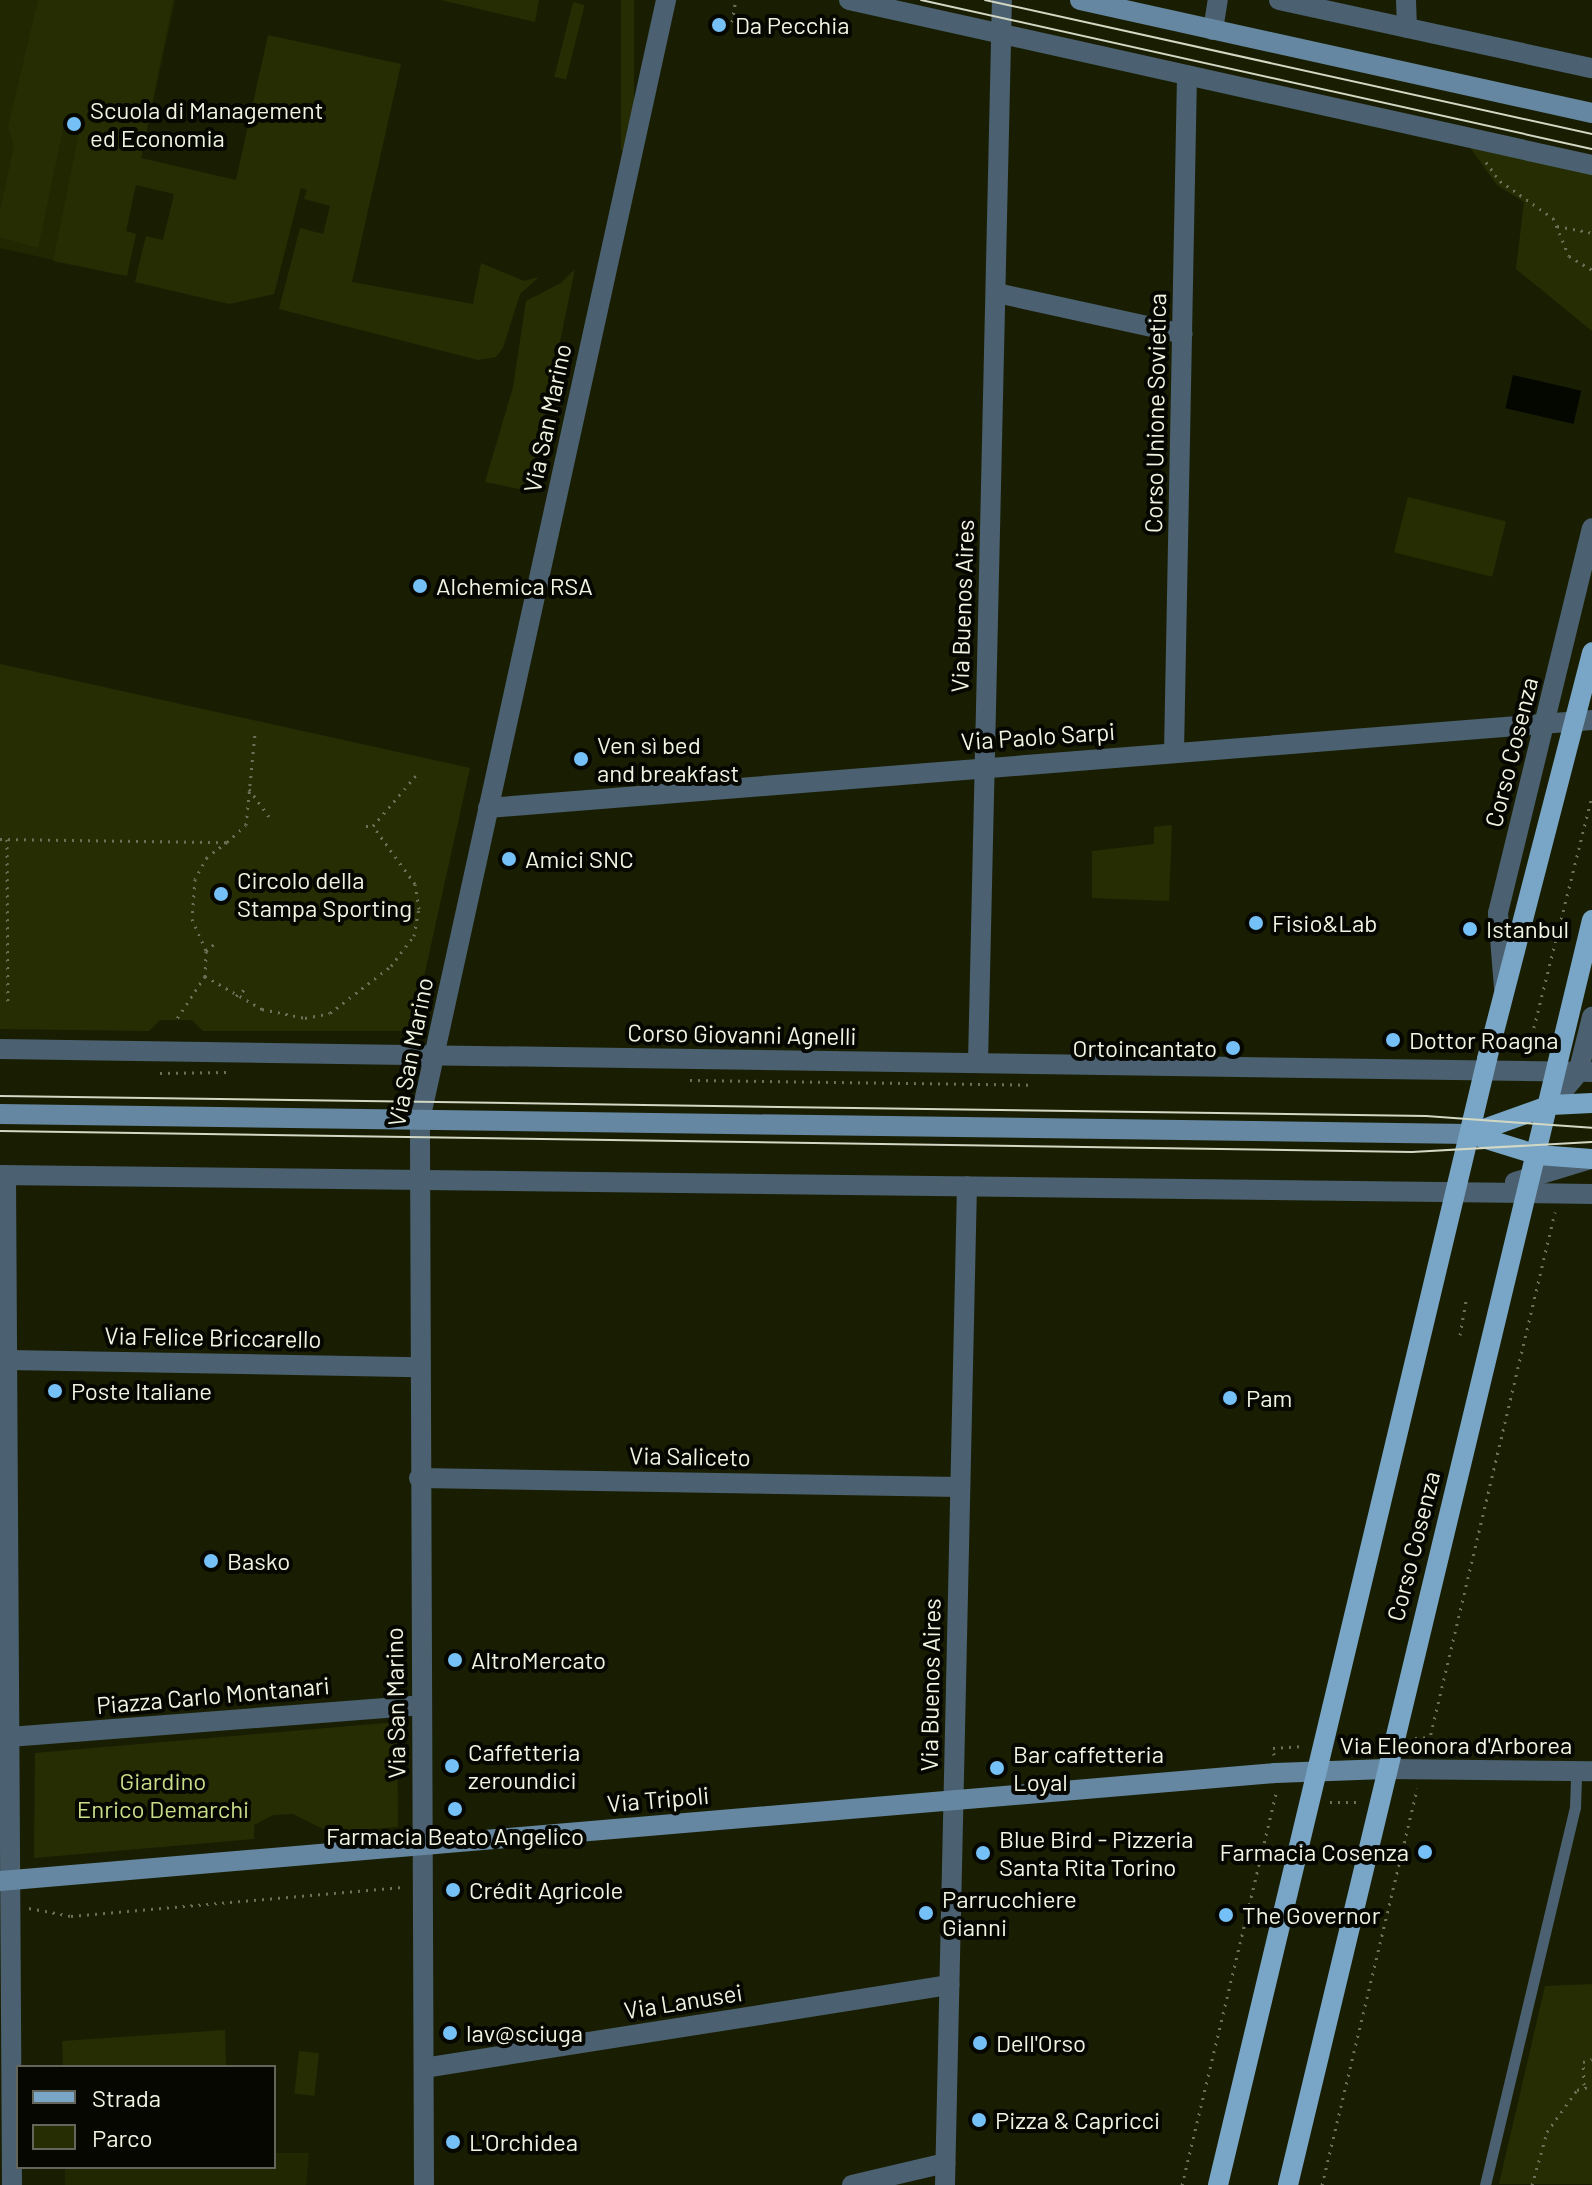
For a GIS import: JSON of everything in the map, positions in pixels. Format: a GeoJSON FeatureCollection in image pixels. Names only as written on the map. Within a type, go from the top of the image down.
{"type":"FeatureCollection","features":[{"type":"Feature","properties":{"kind":"main road"},"geometry":{"type":"LineString","coordinates":[[1080,0],[1592,113]]}},
{"type":"Feature","properties":{"kind":"main road","name":"Corso Cosenza"},"geometry":{"type":"LineString","coordinates":[[1218,2185],[1327,1744],[1504,991],[1584,721],[1592,652]]}},
{"type":"Feature","properties":{"kind":"main road","name":"Corso Cosenza"},"geometry":{"type":"LineString","coordinates":[[1288,2185],[1393,1739],[1556,1091],[1592,920]]}},
{"type":"Feature","properties":{"kind":"main road","name":"Corso Giovanni Agnelli"},"geometry":{"type":"LineString","coordinates":[[1470,1134],[1556,1091],[1592,1102]]}},
{"type":"Feature","properties":{"kind":"main road","name":"Corso Giovanni Agnelli"},"geometry":{"type":"LineString","coordinates":[[0,1114],[1470,1134],[1538,1155],[1591,1159]]}},
{"type":"Feature","properties":{"kind":"main road","name":"Via Eleonora d'Arborea"},"geometry":{"type":"LineString","coordinates":[[1320,1770],[1386,1769]]}},
{"type":"Feature","properties":{"kind":"main road","name":"Via Tripoli"},"geometry":{"type":"LineString","coordinates":[[3,1880],[1320,1770]]}},
{"type":"Feature","properties":{"kind":"street","name":"Via San Marino"},"geometry":{"type":"LineString","coordinates":[[424,2185],[418,1367],[420,1120],[666,0]]}},
{"type":"Feature","properties":{"kind":"street"},"geometry":{"type":"LineString","coordinates":[[849,0],[1592,165]]}},
{"type":"Feature","properties":{"kind":"street","name":"Via Buenos Aires"},"geometry":{"type":"LineString","coordinates":[[978,1063],[1002,0]]}},
{"type":"Feature","properties":{"kind":"street"},"geometry":{"type":"LineString","coordinates":[[1213,30],[1218,0]]}},
{"type":"Feature","properties":{"kind":"street"},"geometry":{"type":"LineString","coordinates":[[1279,0],[1592,68]]}},
{"type":"Feature","properties":{"kind":"street"},"geometry":{"type":"LineString","coordinates":[[1406,0],[1407,28]]}},
{"type":"Feature","properties":{"kind":"street","name":"Corso Unione Sovietica"},"geometry":{"type":"LineString","coordinates":[[1174,752],[1187,75]]}},
{"type":"Feature","properties":{"kind":"street"},"geometry":{"type":"LineString","coordinates":[[997,293],[1183,334]]}},
{"type":"Feature","properties":{"kind":"street","name":"Corso Cosenza"},"geometry":{"type":"LineString","coordinates":[[1504,991],[1498,913],[1592,528]]}},
{"type":"Feature","properties":{"kind":"street","name":"Via Paolo Sarpi"},"geometry":{"type":"LineString","coordinates":[[488,808],[983,765],[1584,721]]}},
{"type":"Feature","properties":{"kind":"street"},"geometry":{"type":"LineString","coordinates":[[1585,1072],[1592,1017]]}},
{"type":"Feature","properties":{"kind":"street","name":"Corso Giovanni Agnelli"},"geometry":{"type":"LineString","coordinates":[[0,1049],[1484,1071],[1556,1091],[1585,1072]]}},
{"type":"Feature","properties":{"kind":"street","name":"Corso Giovanni Agnelli"},"geometry":{"type":"LineString","coordinates":[[1530,1186],[1591,1159]]}},
{"type":"Feature","properties":{"kind":"street"},"geometry":{"type":"LineString","coordinates":[[3,1175],[7,1360],[4,1662],[9,1737],[3,1880],[7,1909],[8,2178]]}},
{"type":"Feature","properties":{"kind":"street","name":"Corso Giovanni Agnelli"},"geometry":{"type":"LineString","coordinates":[[3,1175],[1456,1194],[1530,1186],[1592,1194]]}},
{"type":"Feature","properties":{"kind":"street","name":"Via Buenos Aires"},"geometry":{"type":"LineString","coordinates":[[945,2185],[967,1186]]}},
{"type":"Feature","properties":{"kind":"street","name":"Via Felice Briccarello"},"geometry":{"type":"LineString","coordinates":[[7,1360],[418,1367]]}},
{"type":"Feature","properties":{"kind":"street","name":"Via Saliceto"},"geometry":{"type":"LineString","coordinates":[[419,1478],[960,1487]]}},
{"type":"Feature","properties":{"kind":"street","name":"Piazza Carlo Montanari"},"geometry":{"type":"LineString","coordinates":[[9,1737],[421,1705]]}},
{"type":"Feature","properties":{"kind":"street","name":"Via Eleonora d'Arborea"},"geometry":{"type":"LineString","coordinates":[[1386,1769],[1584,1771]]}},
{"type":"Feature","properties":{"kind":"street","name":"Via Lanusei"},"geometry":{"type":"LineString","coordinates":[[424,2068],[949,1985]]}},
{"type":"Feature","properties":{"kind":"street"},"geometry":{"type":"LineString","coordinates":[[852,2185],[945,2163]]}},
{"type":"Feature","properties":{"kind":"lane"},"geometry":{"type":"LineString","coordinates":[[1485,2185],[1584,1771]]}},
{"type":"Feature","properties":{"kind":"path"},"geometry":{"type":"LineString","coordinates":[[732,22],[736,0]]}},
{"type":"Feature","properties":{"kind":"path"},"geometry":{"type":"LineString","coordinates":[[1470,138],[1500,181],[1553,218],[1569,256],[1592,270]]}},
{"type":"Feature","properties":{"kind":"path"},"geometry":{"type":"LineString","coordinates":[[1557,226],[1592,233]]}},
{"type":"Feature","properties":{"kind":"path"},"geometry":{"type":"LineString","coordinates":[[176,1020],[205,976],[206,951],[192,919],[195,879],[219,847],[246,825],[255,734]]}},
{"type":"Feature","properties":{"kind":"path"},"geometry":{"type":"LineString","coordinates":[[366,826],[373,826],[418,773]]}},
{"type":"Feature","properties":{"kind":"path"},"geometry":{"type":"LineString","coordinates":[[249,789],[269,817]]}},
{"type":"Feature","properties":{"kind":"path"},"geometry":{"type":"LineString","coordinates":[[1526,1059],[1592,797]]}},
{"type":"Feature","properties":{"kind":"path"},"geometry":{"type":"LineString","coordinates":[[205,976],[236,996],[282,1016],[305,1018],[330,1013],[390,965],[414,936],[419,909],[415,884],[373,826]]}},
{"type":"Feature","properties":{"kind":"path"},"geometry":{"type":"LineString","coordinates":[[0,839],[227,842]]}},
{"type":"Feature","properties":{"kind":"path"},"geometry":{"type":"LineString","coordinates":[[7,839],[8,1006]]}},
{"type":"Feature","properties":{"kind":"path"},"geometry":{"type":"LineString","coordinates":[[219,847],[224,853]]}},
{"type":"Feature","properties":{"kind":"path"},"geometry":{"type":"LineString","coordinates":[[399,869],[404,865]]}},
{"type":"Feature","properties":{"kind":"path"},"geometry":{"type":"LineString","coordinates":[[206,951],[214,944]]}},
{"type":"Feature","properties":{"kind":"path"},"geometry":{"type":"LineString","coordinates":[[236,996],[248,987]]}},
{"type":"Feature","properties":{"kind":"path"},"geometry":{"type":"LineString","coordinates":[[1273,1748],[1431,1737],[1556,1208]]}},
{"type":"Feature","properties":{"kind":"path"},"geometry":{"type":"LineString","coordinates":[[1460,1335],[1466,1302]]}},
{"type":"Feature","properties":{"kind":"path"},"geometry":{"type":"LineString","coordinates":[[1182,2185],[1277,1802],[1414,1801],[1322,2185]]}},
{"type":"Feature","properties":{"kind":"path"},"geometry":{"type":"LineString","coordinates":[[7,1909],[46,1907],[71,1916],[423,1886]]}},
{"type":"Feature","properties":{"kind":"path"},"geometry":{"type":"LineString","coordinates":[[1584,2086],[1583,2062],[1592,2059]]}},
{"type":"Feature","properties":{"kind":"path"},"geometry":{"type":"LineString","coordinates":[[1532,2185],[1547,2132],[1563,2106],[1584,2086],[1592,2086]]}},
{"type":"Feature","properties":{"kind":"shaded area","name":"Scuola di Management ed Economia"},"geometry":{"type":"Polygon","coordinates":[[[0,0],[175,0],[116,274],[0,248],[0,0]]]}},
{"type":"Feature","properties":{"kind":"shaded area"},"geometry":{"type":"Polygon","coordinates":[[[1513,375],[1581,391],[1574,424],[1505,408],[1513,375]]]}},
{"type":"Feature","properties":{"kind":"shaded area"},"geometry":{"type":"Polygon","coordinates":[[[276,2153],[309,2153],[306,2185],[65,2185],[65,2169],[276,2169],[276,2153]]]}},
{"type":"Feature","properties":{"kind":"green space"},"geometry":{"type":"Polygon","coordinates":[[[38,0],[173,0],[141,158],[236,180],[268,35],[401,64],[352,282],[473,304],[481,263],[524,281],[539,277],[520,294],[503,348],[496,357],[478,360],[279,309],[300,228],[323,234],[330,206],[304,199],[307,190],[301,188],[274,294],[229,304],[135,282],[146,236],[163,240],[174,194],[136,185],[126,231],[136,234],[127,276],[53,261],[81,123],[65,120],[38,248],[0,237],[0,211],[14,146],[8,127],[38,0]]]}},
{"type":"Feature","properties":{"kind":"green space"},"geometry":{"type":"Polygon","coordinates":[[[441,0],[539,0],[535,22],[441,0]]]}},
{"type":"Feature","properties":{"kind":"green space"},"geometry":{"type":"Polygon","coordinates":[[[621,0],[634,0],[634,150],[621,150],[621,0]]]}},
{"type":"Feature","properties":{"kind":"green space"},"geometry":{"type":"Polygon","coordinates":[[[573,2],[585,5],[566,80],[554,77],[573,2]]]}},
{"type":"Feature","properties":{"kind":"green space"},"geometry":{"type":"Polygon","coordinates":[[[1466,142],[1592,170],[1592,331],[1516,269],[1524,202],[1497,185],[1466,142]]]}},
{"type":"Feature","properties":{"kind":"green space"},"geometry":{"type":"Polygon","coordinates":[[[575,269],[529,491],[485,482],[513,387],[526,301],[561,283],[575,269]]]}},
{"type":"Feature","properties":{"kind":"green space"},"geometry":{"type":"Polygon","coordinates":[[[1408,497],[1506,521],[1492,577],[1394,552],[1408,497]]]}},
{"type":"Feature","properties":{"kind":"green space","name":"Circolo della Stampa Sporting"},"geometry":{"type":"Polygon","coordinates":[[[0,664],[470,768],[412,1031],[203,1031],[192,1020],[160,1020],[149,1031],[0,1029],[0,664]]]}},
{"type":"Feature","properties":{"kind":"green space"},"geometry":{"type":"Polygon","coordinates":[[[1172,825],[1169,901],[1092,898],[1092,851],[1154,844],[1154,827],[1172,825]]]}},
{"type":"Feature","properties":{"kind":"green space","name":"Giardino Enrico Demarchi"},"geometry":{"type":"Polygon","coordinates":[[[397,1722],[398,1827],[329,1832],[293,1814],[273,1815],[254,1825],[254,1839],[34,1858],[35,1753],[397,1722]]]}},
{"type":"Feature","properties":{"kind":"green space"},"geometry":{"type":"Polygon","coordinates":[[[1592,1984],[1592,2184],[1499,2184],[1545,1986],[1592,1984]]]}},
{"type":"Feature","properties":{"kind":"green space"},"geometry":{"type":"Polygon","coordinates":[[[225,2030],[226,2065],[63,2065],[62,2041],[225,2030]]]}},
{"type":"Feature","properties":{"kind":"green space"},"geometry":{"type":"Polygon","coordinates":[[[299,2051],[319,2053],[314,2096],[295,2094],[299,2051]]]}},
{"type":"Feature","properties":{"kind":"tram line"},"geometry":{"type":"LineString","coordinates":[[921,0],[1592,149]]}},
{"type":"Feature","properties":{"kind":"tram line"},"geometry":{"type":"LineString","coordinates":[[985,0],[1592,134]]}},
{"type":"Feature","properties":{"kind":"tram line"},"geometry":{"type":"LineString","coordinates":[[0,1096],[1426,1116],[1592,1128]]}},
{"type":"Feature","properties":{"kind":"tram line"},"geometry":{"type":"LineString","coordinates":[[0,1131],[1412,1152],[1592,1142]]}},
{"type":"Feature","properties":{"kind":"place","name":"Da Pecchia"},"geometry":{"type":"Point","coordinates":[719,25]}},
{"type":"Feature","properties":{"kind":"place","name":"Scuola di Management ed Economia"},"geometry":{"type":"Point","coordinates":[74,124]}},
{"type":"Feature","properties":{"kind":"place","name":"Alchemica RSA"},"geometry":{"type":"Point","coordinates":[420,586]}},
{"type":"Feature","properties":{"kind":"place","name":"Ven sì bed and breakfast"},"geometry":{"type":"Point","coordinates":[581,759]}},
{"type":"Feature","properties":{"kind":"place","name":"Amici SNC"},"geometry":{"type":"Point","coordinates":[509,859]}},
{"type":"Feature","properties":{"kind":"place","name":"Circolo della Stampa Sporting"},"geometry":{"type":"Point","coordinates":[221,894]}},
{"type":"Feature","properties":{"kind":"place","name":"Fisio&Lab"},"geometry":{"type":"Point","coordinates":[1256,923]}},
{"type":"Feature","properties":{"kind":"place","name":"Istanbul"},"geometry":{"type":"Point","coordinates":[1470,929]}},
{"type":"Feature","properties":{"kind":"place","name":"Dottor Roagna"},"geometry":{"type":"Point","coordinates":[1393,1040]}},
{"type":"Feature","properties":{"kind":"place","name":"Ortoincantato"},"geometry":{"type":"Point","coordinates":[1233,1048]}},
{"type":"Feature","properties":{"kind":"place","name":"Poste Italiane"},"geometry":{"type":"Point","coordinates":[55,1391]}},
{"type":"Feature","properties":{"kind":"place","name":"Pam"},"geometry":{"type":"Point","coordinates":[1230,1398]}},
{"type":"Feature","properties":{"kind":"place","name":"Basko"},"geometry":{"type":"Point","coordinates":[211,1561]}},
{"type":"Feature","properties":{"kind":"place","name":"AltroMercato"},"geometry":{"type":"Point","coordinates":[455,1660]}},
{"type":"Feature","properties":{"kind":"place","name":"Caffetteria zeroundici"},"geometry":{"type":"Point","coordinates":[452,1766]}},
{"type":"Feature","properties":{"kind":"place","name":"Bar caffetteria Loyal"},"geometry":{"type":"Point","coordinates":[997,1768]}},
{"type":"Feature","properties":{"kind":"place","name":"Farmacia Beato Angelico"},"geometry":{"type":"Point","coordinates":[455,1809]}},
{"type":"Feature","properties":{"kind":"place","name":"Farmacia Cosenza"},"geometry":{"type":"Point","coordinates":[1425,1852]}},
{"type":"Feature","properties":{"kind":"place","name":"Blue Bird - Pizzeria Santa Rita Torino"},"geometry":{"type":"Point","coordinates":[983,1853]}},
{"type":"Feature","properties":{"kind":"place","name":"Crédit Agricole"},"geometry":{"type":"Point","coordinates":[453,1890]}},
{"type":"Feature","properties":{"kind":"place","name":"Parrucchiere Gianni"},"geometry":{"type":"Point","coordinates":[926,1913]}},
{"type":"Feature","properties":{"kind":"place","name":"The Governor"},"geometry":{"type":"Point","coordinates":[1226,1915]}},
{"type":"Feature","properties":{"kind":"place","name":"lav@sciuga"},"geometry":{"type":"Point","coordinates":[450,2033]}},
{"type":"Feature","properties":{"kind":"place","name":"Dell'Orso"},"geometry":{"type":"Point","coordinates":[980,2043]}},
{"type":"Feature","properties":{"kind":"place","name":"Pizza & Capricci"},"geometry":{"type":"Point","coordinates":[979,2120]}},
{"type":"Feature","properties":{"kind":"place","name":"L'Orchidea"},"geometry":{"type":"Point","coordinates":[453,2142]}}]}
